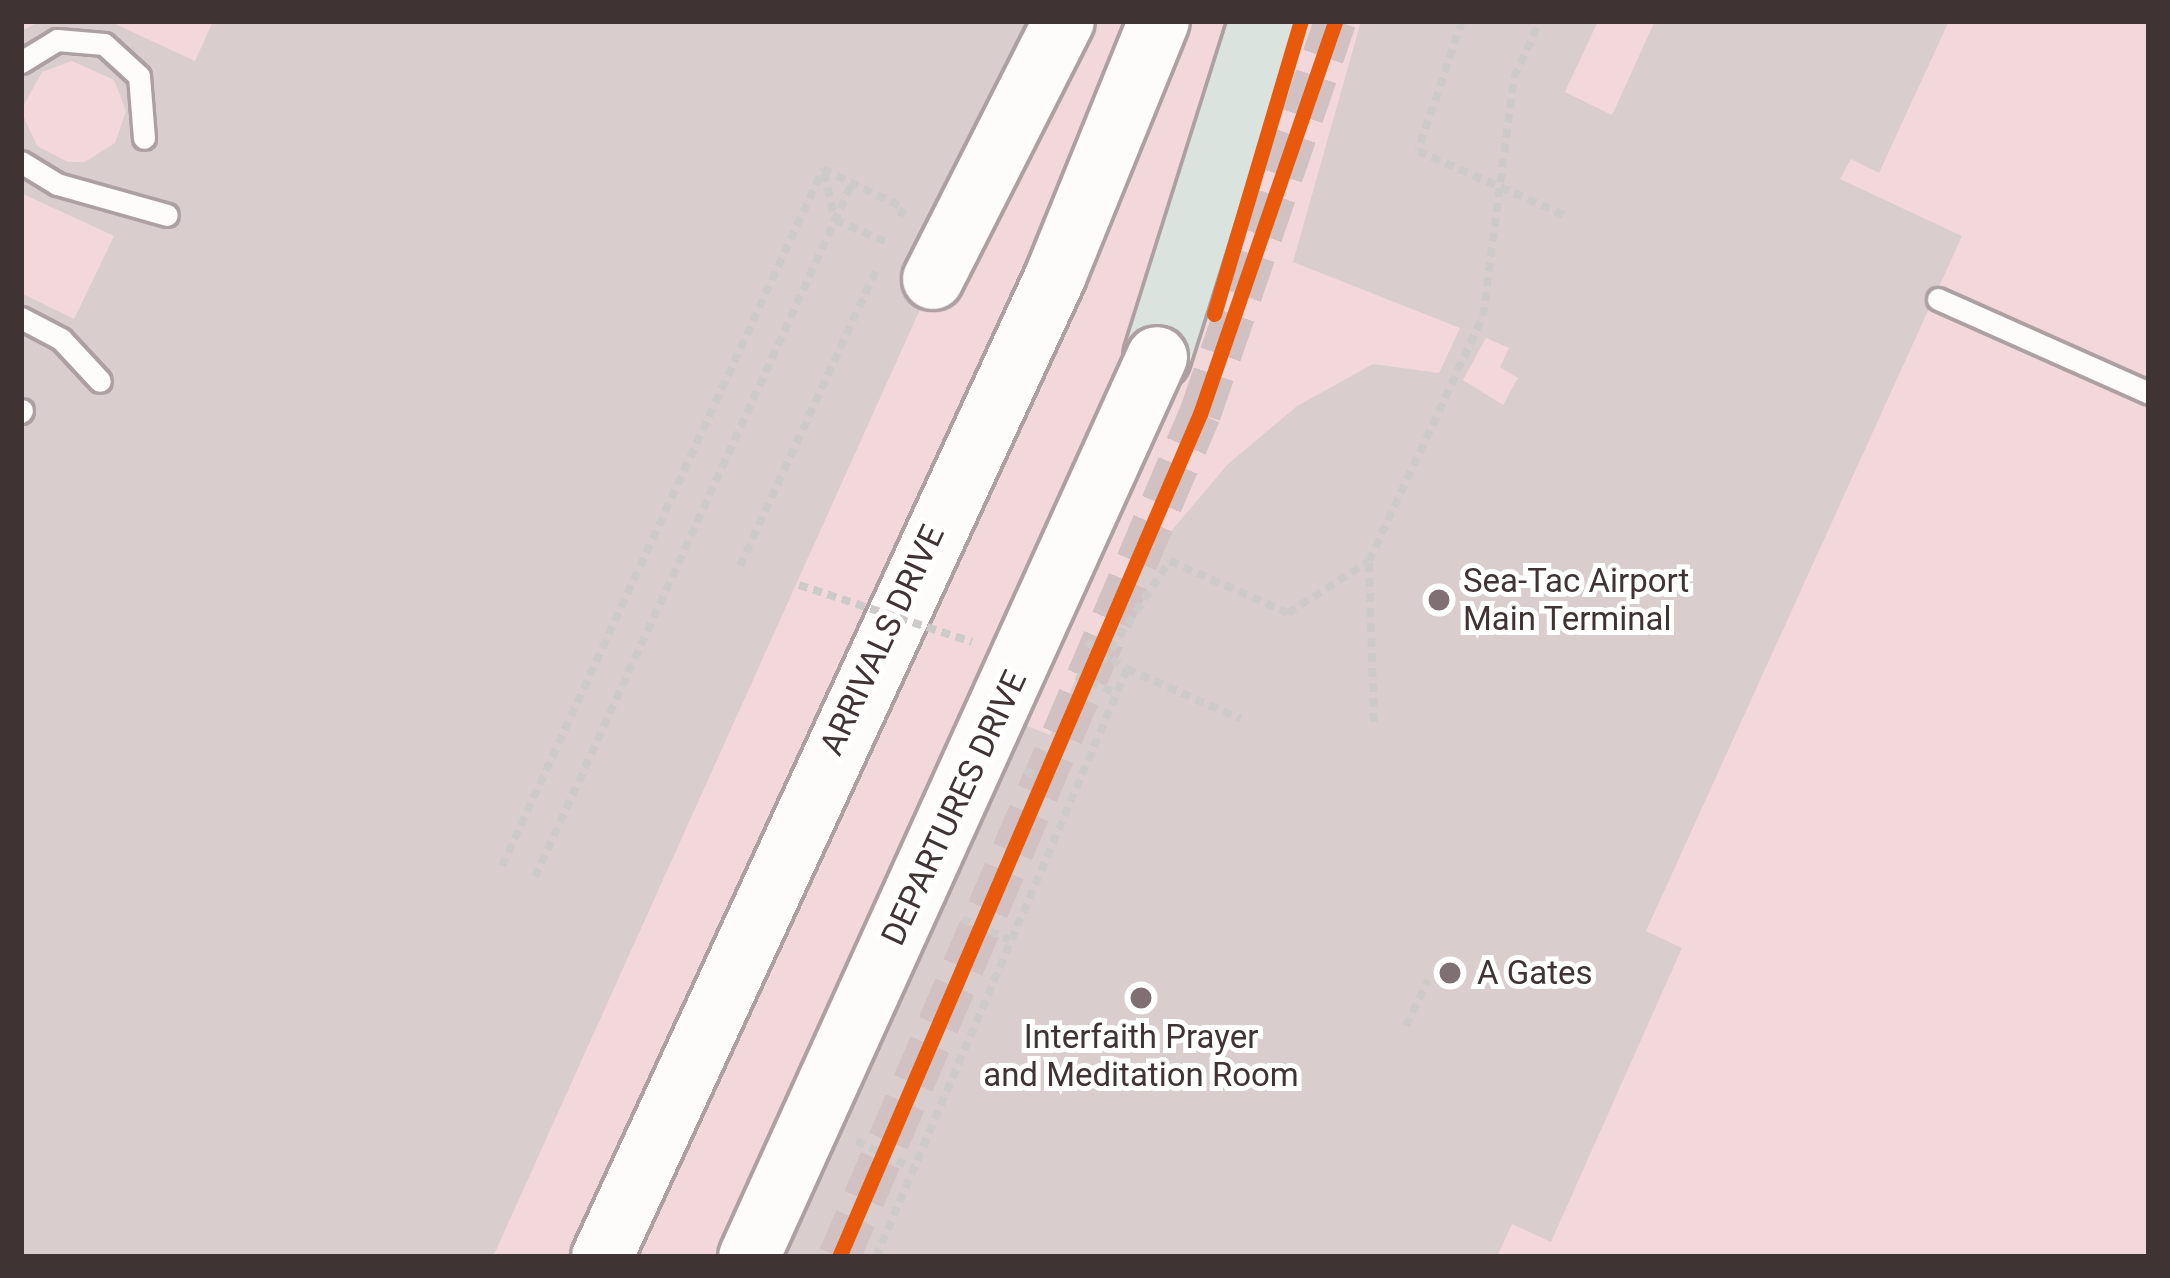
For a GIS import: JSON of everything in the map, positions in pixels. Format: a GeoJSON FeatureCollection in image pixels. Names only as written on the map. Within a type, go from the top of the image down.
{"type":"FeatureCollection","features":[{"type":"Feature","properties":{"kind":"highway"},"geometry":{"type":"LineString","coordinates":[[1157,357],[1263,21]]}},
{"type":"Feature","properties":{"kind":"main road"},"geometry":{"type":"LineString","coordinates":[[911,261],[1064,21]]}},
{"type":"Feature","properties":{"kind":"main road","name":"ARRIVALS DRIVE"},"geometry":{"type":"LineString","coordinates":[[602,1257],[1055,277],[1159,21]]}},
{"type":"Feature","properties":{"kind":"main road","name":"DEPARTURES DRIVE"},"geometry":{"type":"LineString","coordinates":[[749,1257],[1157,357]]}},
{"type":"Feature","properties":{"kind":"lane"},"geometry":{"type":"LineString","coordinates":[[21,62],[58,40],[81,39],[124,57],[147,98],[144,137]]}},
{"type":"Feature","properties":{"kind":"lane"},"geometry":{"type":"LineString","coordinates":[[21,162],[57,184],[167,215]]}},
{"type":"Feature","properties":{"kind":"lane"},"geometry":{"type":"LineString","coordinates":[[1937,299],[2149,392]]}},
{"type":"Feature","properties":{"kind":"lane"},"geometry":{"type":"LineString","coordinates":[[21,317],[61,339],[100,381]]}},
{"type":"Feature","properties":{"kind":"path"},"geometry":{"type":"LineString","coordinates":[[1462,21],[1418,152],[1568,217]]}},
{"type":"Feature","properties":{"kind":"path"},"geometry":{"type":"LineString","coordinates":[[1374,722],[1369,561],[1483,316],[1514,77],[1540,21]]}},
{"type":"Feature","properties":{"kind":"path"},"geometry":{"type":"LineString","coordinates":[[823,169],[835,220],[911,261]]}},
{"type":"Feature","properties":{"kind":"path"},"geometry":{"type":"LineString","coordinates":[[740,566],[911,261],[904,208],[823,169]]}},
{"type":"Feature","properties":{"kind":"path"},"geometry":{"type":"LineString","coordinates":[[502,866],[823,169]]}},
{"type":"Feature","properties":{"kind":"path"},"geometry":{"type":"LineString","coordinates":[[535,878],[853,183]]}},
{"type":"Feature","properties":{"kind":"path"},"geometry":{"type":"LineString","coordinates":[[1094,674],[1170,561],[1288,613],[1369,561]]}},
{"type":"Feature","properties":{"kind":"path"},"geometry":{"type":"LineString","coordinates":[[799,585],[991,648]]}},
{"type":"Feature","properties":{"kind":"path"},"geometry":{"type":"LineString","coordinates":[[1092,645],[1127,669],[1241,719]]}},
{"type":"Feature","properties":{"kind":"path"},"geometry":{"type":"LineString","coordinates":[[1055,669],[1108,696]]}},
{"type":"Feature","properties":{"kind":"path"},"geometry":{"type":"LineString","coordinates":[[876,1257],[1108,696],[1127,669]]}},
{"type":"Feature","properties":{"kind":"path"},"geometry":{"type":"LineString","coordinates":[[945,911],[1010,940]]}},
{"type":"Feature","properties":{"kind":"path"},"geometry":{"type":"LineString","coordinates":[[1406,1026],[1428,980]]}},
{"type":"Feature","properties":{"kind":"path"},"geometry":{"type":"LineString","coordinates":[[839,1133],[913,1168]]}},
{"type":"Feature","properties":{"kind":"shaded area"},"geometry":{"type":"Polygon","coordinates":[[[21,21],[2149,21],[2149,1257],[21,1257],[21,21]]]}},
{"type":"Feature","properties":{"kind":"building"},"geometry":{"type":"Polygon","coordinates":[[[41,21],[109,21],[195,61],[213,21],[1050,21],[493,1257],[21,1257],[21,293],[74,319],[114,236],[21,193],[21,111],[37,146],[68,162],[85,162],[115,143],[126,111],[114,80],[72,61],[42,72],[21,110],[21,31],[41,21]]]}},
{"type":"Feature","properties":{"kind":"building","name":"Sea-Tac Airport Main Terminal"},"geometry":{"type":"Polygon","coordinates":[[[1361,21],[1598,21],[1565,92],[1612,115],[1655,21],[1949,21],[1879,173],[1851,159],[1840,179],[1962,236],[1646,931],[1682,948],[1551,1242],[1512,1224],[1497,1257],[763,1257],[1010,719],[1050,735],[1092,645],[1150,556],[1228,464],[1297,406],[1373,364],[1439,373],[1460,328],[1293,262],[1361,21]],[[1486,338],[1463,380],[1503,405],[1518,378],[1500,367],[1509,348],[1486,338]]]}},
{"type":"Feature","properties":{"kind":"tunnel"},"geometry":{"type":"LineString","coordinates":[[839,1257],[1200,414],[1335,21]]}},
{"type":"Feature","properties":{"kind":"cycle path"},"geometry":{"type":"LineString","coordinates":[[1214,314],[1301,21]]}},
{"type":"Feature","properties":{"kind":"cycle path"},"geometry":{"type":"LineString","coordinates":[[839,1257],[1200,414],[1335,21]]}},
{"type":"Feature","properties":{"kind":"place","name":"Sea-Tac Airport Main Terminal"},"geometry":{"type":"Point","coordinates":[1439,600]}},
{"type":"Feature","properties":{"kind":"place","name":"A Gates"},"geometry":{"type":"Point","coordinates":[1450,973]}},
{"type":"Feature","properties":{"kind":"place","name":"Interfaith Prayer and Meditation Room"},"geometry":{"type":"Point","coordinates":[1141,998]}}]}
